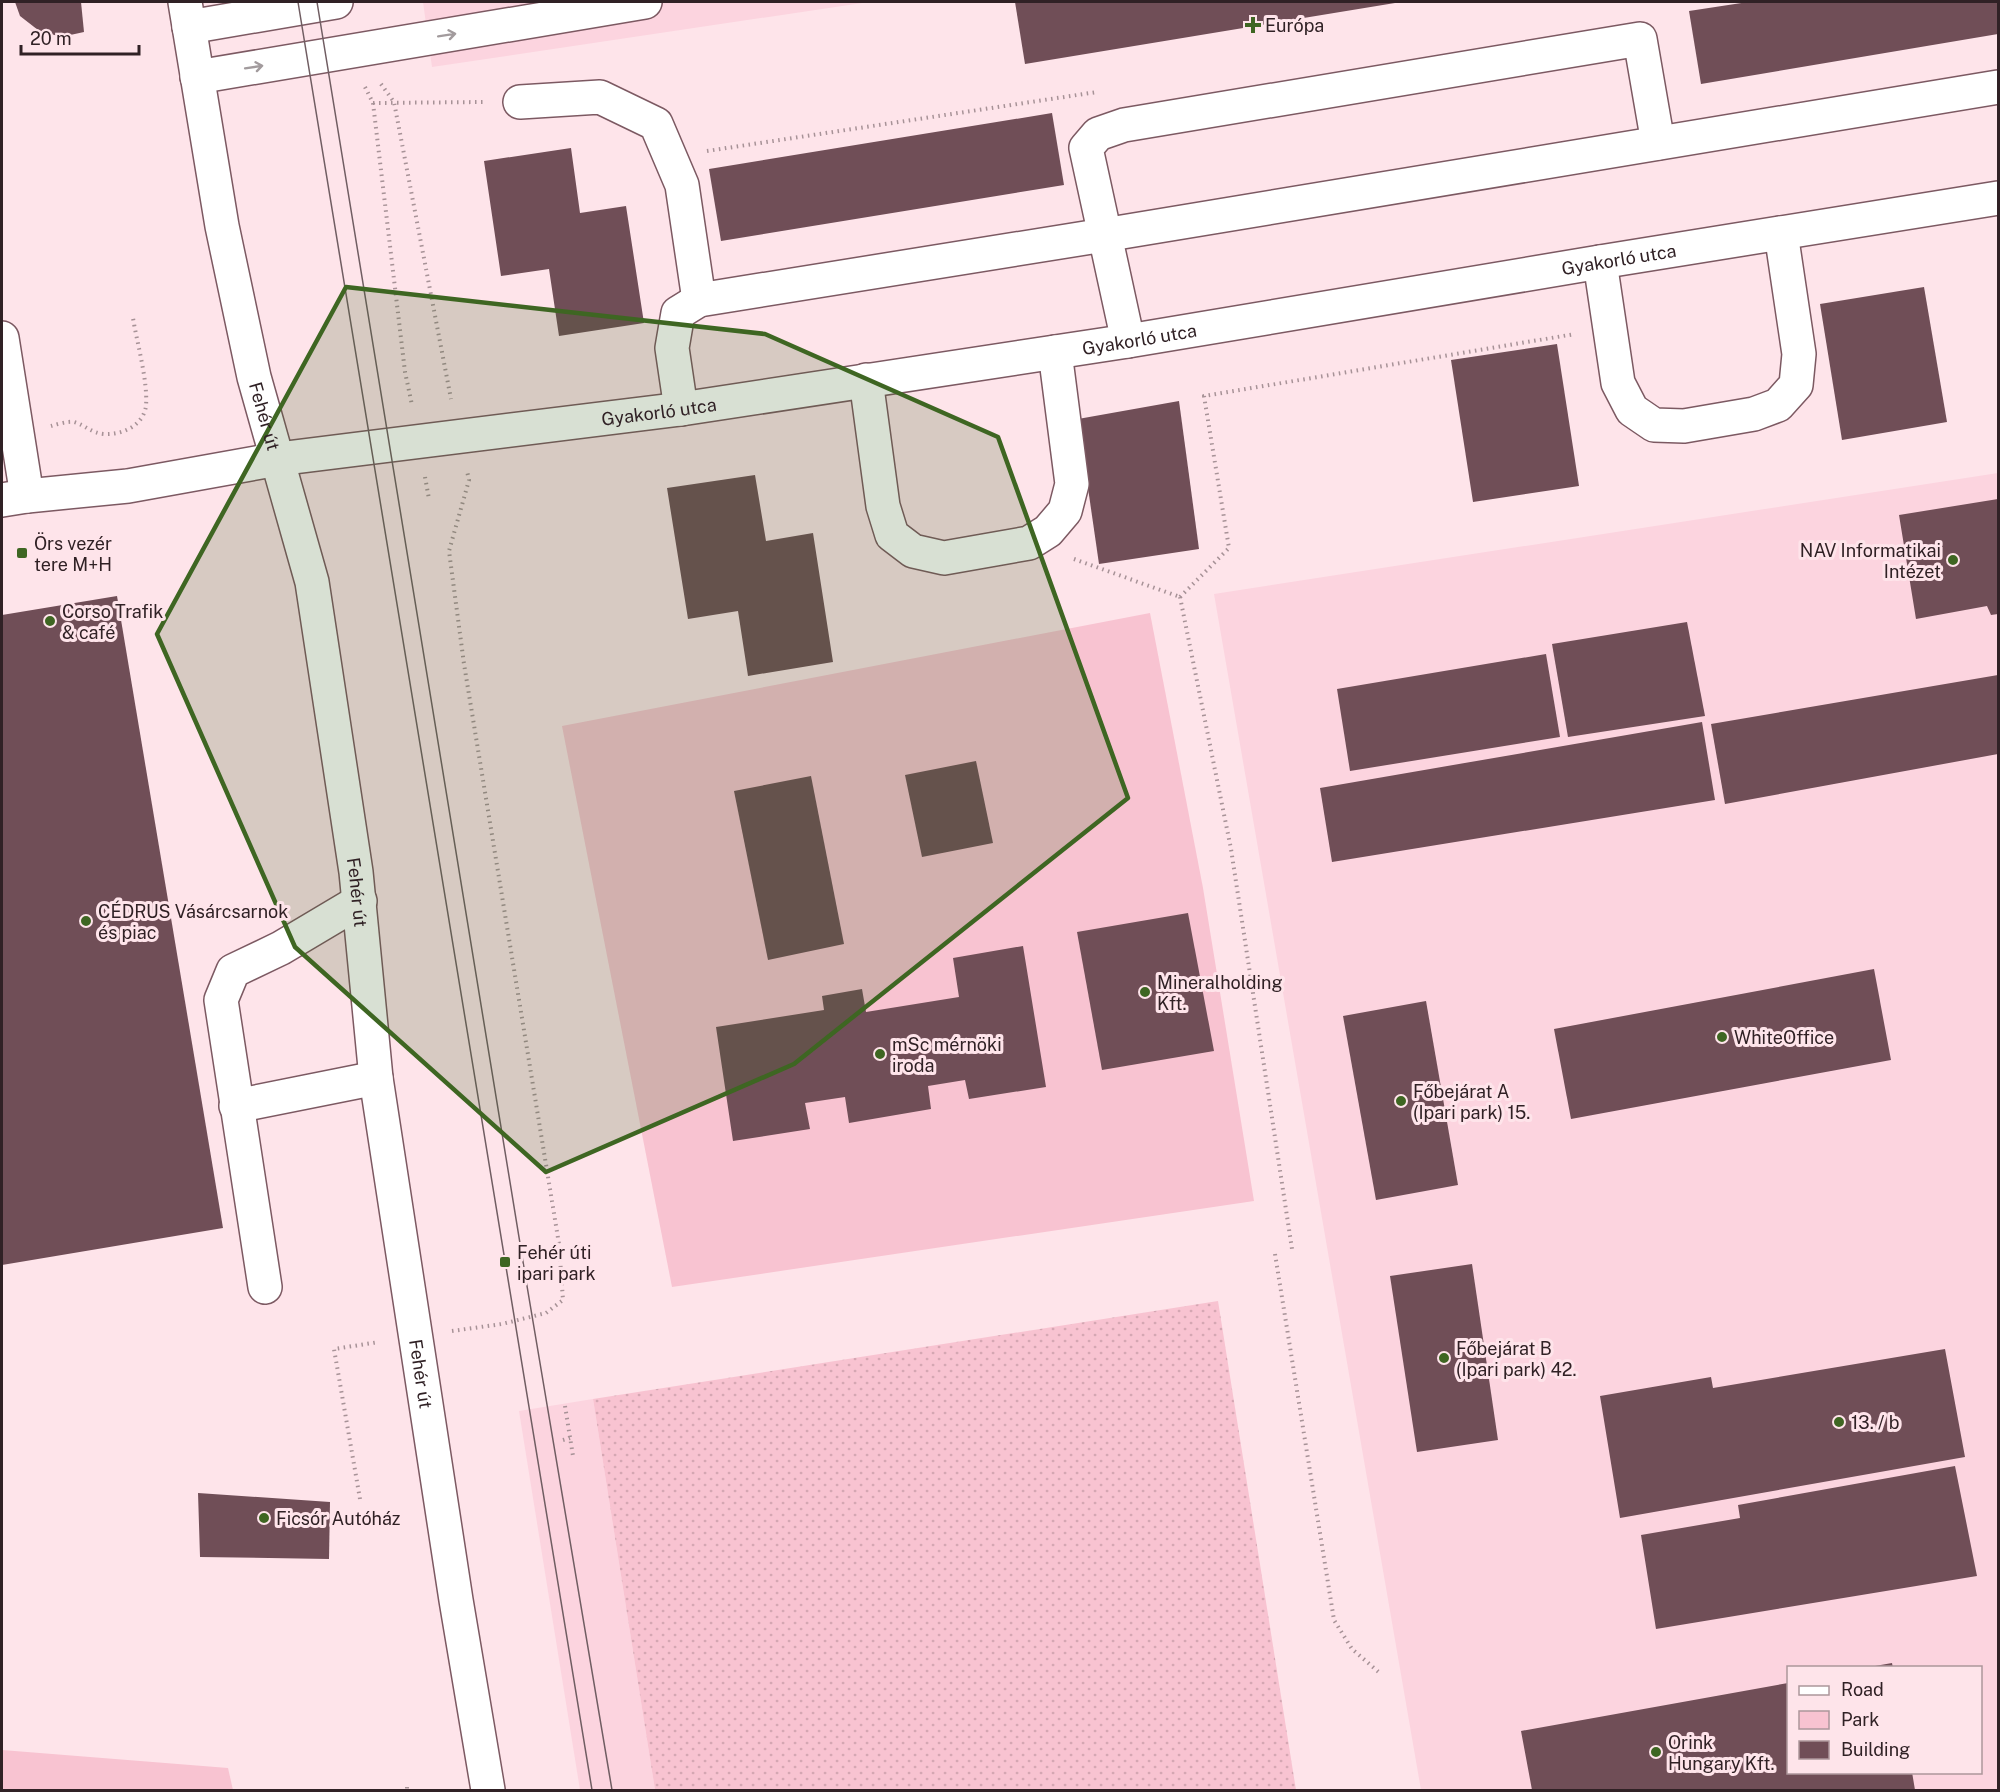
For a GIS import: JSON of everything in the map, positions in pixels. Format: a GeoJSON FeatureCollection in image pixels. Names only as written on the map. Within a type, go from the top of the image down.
{"type":"FeatureCollection","features":[{"type":"Feature","properties":{"kind":"main road"},"geometry":{"type":"LineString","coordinates":[[187,14],[336,2]]}},
{"type":"Feature","properties":{"kind":"main road"},"geometry":{"type":"LineString","coordinates":[[197,77],[645,2]]}},
{"type":"Feature","properties":{"kind":"main road","name":"Fehér út"},"geometry":{"type":"LineString","coordinates":[[187,14],[222,226],[254,377],[312,582],[360,901],[376,1078],[488,1791]]}},
{"type":"Feature","properties":{"kind":"main road"},"geometry":{"type":"LineString","coordinates":[[1128,341],[1086,148],[1098,134],[1124,125],[1640,39],[1658,143]]}},
{"type":"Feature","properties":{"kind":"main road"},"geometry":{"type":"LineString","coordinates":[[681,408],[672,348],[678,313],[699,300],[1998,87]]}},
{"type":"Feature","properties":{"kind":"main road"},"geometry":{"type":"LineString","coordinates":[[520,102],[600,97],[656,124],[682,185],[699,300]]}},
{"type":"Feature","properties":{"kind":"main road","name":"Gyakorló utca"},"geometry":{"type":"LineString","coordinates":[[14,498],[128,486],[278,459],[459,438],[681,408],[1128,341],[1998,198]]}},
{"type":"Feature","properties":{"kind":"main road"},"geometry":{"type":"LineString","coordinates":[[1600,262],[1618,383],[1632,410],[1654,425],[1684,426],[1754,414],[1778,405],[1796,385],[1799,354],[1781,233]]}},
{"type":"Feature","properties":{"kind":"main road"},"geometry":{"type":"LineString","coordinates":[[2,338],[14,498]]}},
{"type":"Feature","properties":{"kind":"main road"},"geometry":{"type":"LineString","coordinates":[[866,380],[884,506],[892,535],[913,551],[944,558],[1029,543],[1048,531],[1065,511],[1072,484],[1055,352]]}},
{"type":"Feature","properties":{"kind":"main road"},"geometry":{"type":"LineString","coordinates":[[265,1287],[221,1000],[233,971],[281,948],[360,901]]}},
{"type":"Feature","properties":{"kind":"main road"},"geometry":{"type":"LineString","coordinates":[[236,1106],[376,1078]]}},
{"type":"Feature","properties":{"kind":"path"},"geometry":{"type":"LineString","coordinates":[[355,50],[360,78],[373,103],[405,372]]}},
{"type":"Feature","properties":{"kind":"path"},"geometry":{"type":"LineString","coordinates":[[360,1499],[334,1349],[502,1324],[546,1313],[563,1300],[559,1244],[505,903],[464,664],[449,550],[469,480],[394,102],[375,76]]}},
{"type":"Feature","properties":{"kind":"path"},"geometry":{"type":"LineString","coordinates":[[373,103],[520,102]]}},
{"type":"Feature","properties":{"kind":"path"},"geometry":{"type":"LineString","coordinates":[[74,422],[100,434],[116,434],[136,425],[146,407],[133,318]]}},
{"type":"Feature","properties":{"kind":"path"},"geometry":{"type":"LineString","coordinates":[[1180,597],[1229,548],[1204,396],[1610,328]]}},
{"type":"Feature","properties":{"kind":"path"},"geometry":{"type":"LineString","coordinates":[[1029,543],[1180,597]]}},
{"type":"Feature","properties":{"kind":"path"},"geometry":{"type":"LineString","coordinates":[[1180,597],[1231,849],[1292,1249]]}},
{"type":"Feature","properties":{"kind":"path"},"geometry":{"type":"LineString","coordinates":[[1275,1254],[1334,1620],[1352,1649],[1381,1674]]}},
{"type":"Feature","properties":{"kind":"path"},"geometry":{"type":"LineString","coordinates":[[565,1406],[573,1456]]}},
{"type":"Feature","properties":{"kind":"path"},"geometry":{"type":"LineString","coordinates":[[563,1440],[570,1438]]}},
{"type":"Feature","properties":{"kind":"highlighted area"},"geometry":{"type":"Polygon","coordinates":[[[346,287],[765,334],[998,437],[1128,798],[794,1064],[546,1172],[295,947],[157,634],[346,287]]]}},
{"type":"Feature","properties":{"kind":"shaded area"},"geometry":{"type":"Polygon","coordinates":[[[423,2],[869,2],[432,67],[423,2]]]}},
{"type":"Feature","properties":{"kind":"shaded area"},"geometry":{"type":"Polygon","coordinates":[[[1998,473],[1998,1790],[1421,1790],[1214,594],[1998,473]]]}},
{"type":"Feature","properties":{"kind":"shaded area"},"geometry":{"type":"Polygon","coordinates":[[[593,1399],[655,1790],[580,1790],[519,1411],[593,1399]]]}},
{"type":"Feature","properties":{"kind":"green space"},"geometry":{"type":"Polygon","coordinates":[[[1150,613],[1203,888],[1254,1201],[672,1287],[562,726],[1150,613]]]}},
{"type":"Feature","properties":{"kind":"green space"},"geometry":{"type":"Polygon","coordinates":[[[1218,1301],[1296,1790],[655,1790],[593,1399],[1218,1301]]]}},
{"type":"Feature","properties":{"kind":"green space"},"geometry":{"type":"Polygon","coordinates":[[[2,1750],[228,1768],[233,1790],[2,1790],[2,1750]]]}},
{"type":"Feature","properties":{"kind":"building"},"geometry":{"type":"Polygon","coordinates":[[[15,2],[81,2],[84,32],[61,37],[38,30],[20,16],[15,2]]]}},
{"type":"Feature","properties":{"kind":"building"},"geometry":{"type":"Polygon","coordinates":[[[1015,2],[1395,2],[1395,3],[1025,64],[1015,2]]]}},
{"type":"Feature","properties":{"kind":"building"},"geometry":{"type":"Polygon","coordinates":[[[1748,2],[1998,2],[1998,34],[1701,84],[1689,11],[1748,2]]]}},
{"type":"Feature","properties":{"kind":"building"},"geometry":{"type":"Polygon","coordinates":[[[1052,113],[1064,185],[721,241],[709,169],[1052,113]]]}},
{"type":"Feature","properties":{"kind":"building"},"geometry":{"type":"Polygon","coordinates":[[[571,148],[580,213],[626,206],[644,323],[559,336],[549,269],[501,276],[484,161],[571,148]]]}},
{"type":"Feature","properties":{"kind":"building"},"geometry":{"type":"Polygon","coordinates":[[[1924,287],[1947,422],[1842,440],[1820,304],[1924,287]]]}},
{"type":"Feature","properties":{"kind":"building"},"geometry":{"type":"Polygon","coordinates":[[[1557,344],[1579,486],[1473,502],[1451,360],[1557,344]]]}},
{"type":"Feature","properties":{"kind":"building"},"geometry":{"type":"Polygon","coordinates":[[[1179,401],[1199,549],[1099,564],[1078,419],[1179,401]]]}},
{"type":"Feature","properties":{"kind":"building"},"geometry":{"type":"Polygon","coordinates":[[[755,475],[766,541],[813,533],[833,662],[748,676],[738,611],[688,619],[667,488],[755,475]]]}},
{"type":"Feature","properties":{"kind":"building","name":"NAV Informatikai Intézet"},"geometry":{"type":"Polygon","coordinates":[[[1998,499],[1998,614],[1991,615],[1987,606],[1916,619],[1899,515],[1998,499]]]}},
{"type":"Feature","properties":{"kind":"building","name":"CÉDRUS Vásárcsarnok és piac"},"geometry":{"type":"Polygon","coordinates":[[[117,596],[223,1228],[2,1265],[2,615],[117,596]]]}},
{"type":"Feature","properties":{"kind":"building"},"geometry":{"type":"Polygon","coordinates":[[[1687,622],[1705,716],[1568,737],[1552,644],[1687,622]]]}},
{"type":"Feature","properties":{"kind":"building"},"geometry":{"type":"Polygon","coordinates":[[[1546,654],[1560,737],[1350,771],[1337,689],[1546,654]]]}},
{"type":"Feature","properties":{"kind":"building"},"geometry":{"type":"Polygon","coordinates":[[[1998,675],[1998,754],[1725,804],[1711,724],[1998,675]]]}},
{"type":"Feature","properties":{"kind":"building"},"geometry":{"type":"Polygon","coordinates":[[[1702,722],[1715,800],[1332,862],[1320,788],[1702,722]]]}},
{"type":"Feature","properties":{"kind":"building"},"geometry":{"type":"Polygon","coordinates":[[[976,761],[993,843],[922,857],[905,775],[976,761]]]}},
{"type":"Feature","properties":{"kind":"building"},"geometry":{"type":"Polygon","coordinates":[[[811,776],[844,944],[768,960],[734,791],[811,776]]]}},
{"type":"Feature","properties":{"kind":"building","name":"Mineralholding Kft."},"geometry":{"type":"Polygon","coordinates":[[[1188,913],[1214,1051],[1102,1070],[1077,932],[1188,913]]]}},
{"type":"Feature","properties":{"kind":"building","name":"mSc mérnöki iroda"},"geometry":{"type":"Polygon","coordinates":[[[1023,946],[1046,1087],[969,1099],[965,1080],[928,1086],[931,1109],[849,1123],[845,1097],[805,1103],[810,1129],[733,1141],[716,1027],[824,1010],[822,996],[862,989],[866,1012],[959,997],[953,958],[1023,946]]]}},
{"type":"Feature","properties":{"kind":"building"},"geometry":{"type":"Polygon","coordinates":[[[1874,969],[1891,1060],[1571,1119],[1554,1029],[1874,969]]]}},
{"type":"Feature","properties":{"kind":"building","name":"Főbejárat A (Ipari park) 15."},"geometry":{"type":"Polygon","coordinates":[[[1426,1001],[1458,1185],[1376,1200],[1343,1016],[1426,1001]]]}},
{"type":"Feature","properties":{"kind":"building","name":"Főbejárat B (Ipari park) 42."},"geometry":{"type":"Polygon","coordinates":[[[1472,1264],[1498,1440],[1417,1452],[1390,1276],[1472,1264]]]}},
{"type":"Feature","properties":{"kind":"building","name":"13. / b"},"geometry":{"type":"Polygon","coordinates":[[[1945,1349],[1965,1457],[1620,1518],[1600,1396],[1711,1377],[1713,1388],[1945,1349]]]}},
{"type":"Feature","properties":{"kind":"building"},"geometry":{"type":"Polygon","coordinates":[[[1955,1466],[1977,1576],[1656,1629],[1641,1535],[1740,1518],[1738,1505],[1955,1466]]]}},
{"type":"Feature","properties":{"kind":"building","name":"Ficsór Autóház"},"geometry":{"type":"Polygon","coordinates":[[[198,1493],[330,1502],[329,1559],[200,1557],[198,1493]]]}},
{"type":"Feature","properties":{"kind":"building"},"geometry":{"type":"Polygon","coordinates":[[[1892,1663],[1893,1666],[1875,1666],[1892,1663]]]}},
{"type":"Feature","properties":{"kind":"building","name":"Orink Hungary Kft."},"geometry":{"type":"Polygon","coordinates":[[[1787,1683],[1787,1774],[1912,1774],[1915,1790],[1532,1790],[1521,1731],[1787,1683]]]}},
{"type":"Feature","properties":{"kind":"tram line"},"geometry":{"type":"LineString","coordinates":[[298,2],[592,1790]]}},
{"type":"Feature","properties":{"kind":"tram line"},"geometry":{"type":"LineString","coordinates":[[317,2],[526,1280],[612,1790]]}},
{"type":"Feature","properties":{"kind":"place","name":"Európa"},"geometry":{"type":"Point","coordinates":[1253,25]}},
{"type":"Feature","properties":{"kind":"place","name":"Örs vezér tere M+H"},"geometry":{"type":"Point","coordinates":[22,553]}},
{"type":"Feature","properties":{"kind":"place","name":"NAV Informatikai Intézet"},"geometry":{"type":"Point","coordinates":[1953,560]}},
{"type":"Feature","properties":{"kind":"place","name":"Corso Trafik & café"},"geometry":{"type":"Point","coordinates":[50,621]}},
{"type":"Feature","properties":{"kind":"place","name":"CÉDRUS Vásárcsarnok és piac"},"geometry":{"type":"Point","coordinates":[86,921]}},
{"type":"Feature","properties":{"kind":"place","name":"Mineralholding Kft."},"geometry":{"type":"Point","coordinates":[1145,992]}},
{"type":"Feature","properties":{"kind":"place","name":"WhiteOffice"},"geometry":{"type":"Point","coordinates":[1722,1037]}},
{"type":"Feature","properties":{"kind":"place","name":"mSc mérnöki iroda"},"geometry":{"type":"Point","coordinates":[880,1054]}},
{"type":"Feature","properties":{"kind":"place","name":"Főbejárat A (Ipari park) 15."},"geometry":{"type":"Point","coordinates":[1401,1101]}},
{"type":"Feature","properties":{"kind":"place","name":"Fehér úti ipari park"},"geometry":{"type":"Point","coordinates":[505,1262]}},
{"type":"Feature","properties":{"kind":"place","name":"Főbejárat B (Ipari park) 42."},"geometry":{"type":"Point","coordinates":[1444,1358]}},
{"type":"Feature","properties":{"kind":"place","name":"13. / b"},"geometry":{"type":"Point","coordinates":[1839,1422]}},
{"type":"Feature","properties":{"kind":"place","name":"Ficsór Autóház"},"geometry":{"type":"Point","coordinates":[264,1518]}},
{"type":"Feature","properties":{"kind":"place","name":"Orink Hungary Kft."},"geometry":{"type":"Point","coordinates":[1656,1752]}}]}
